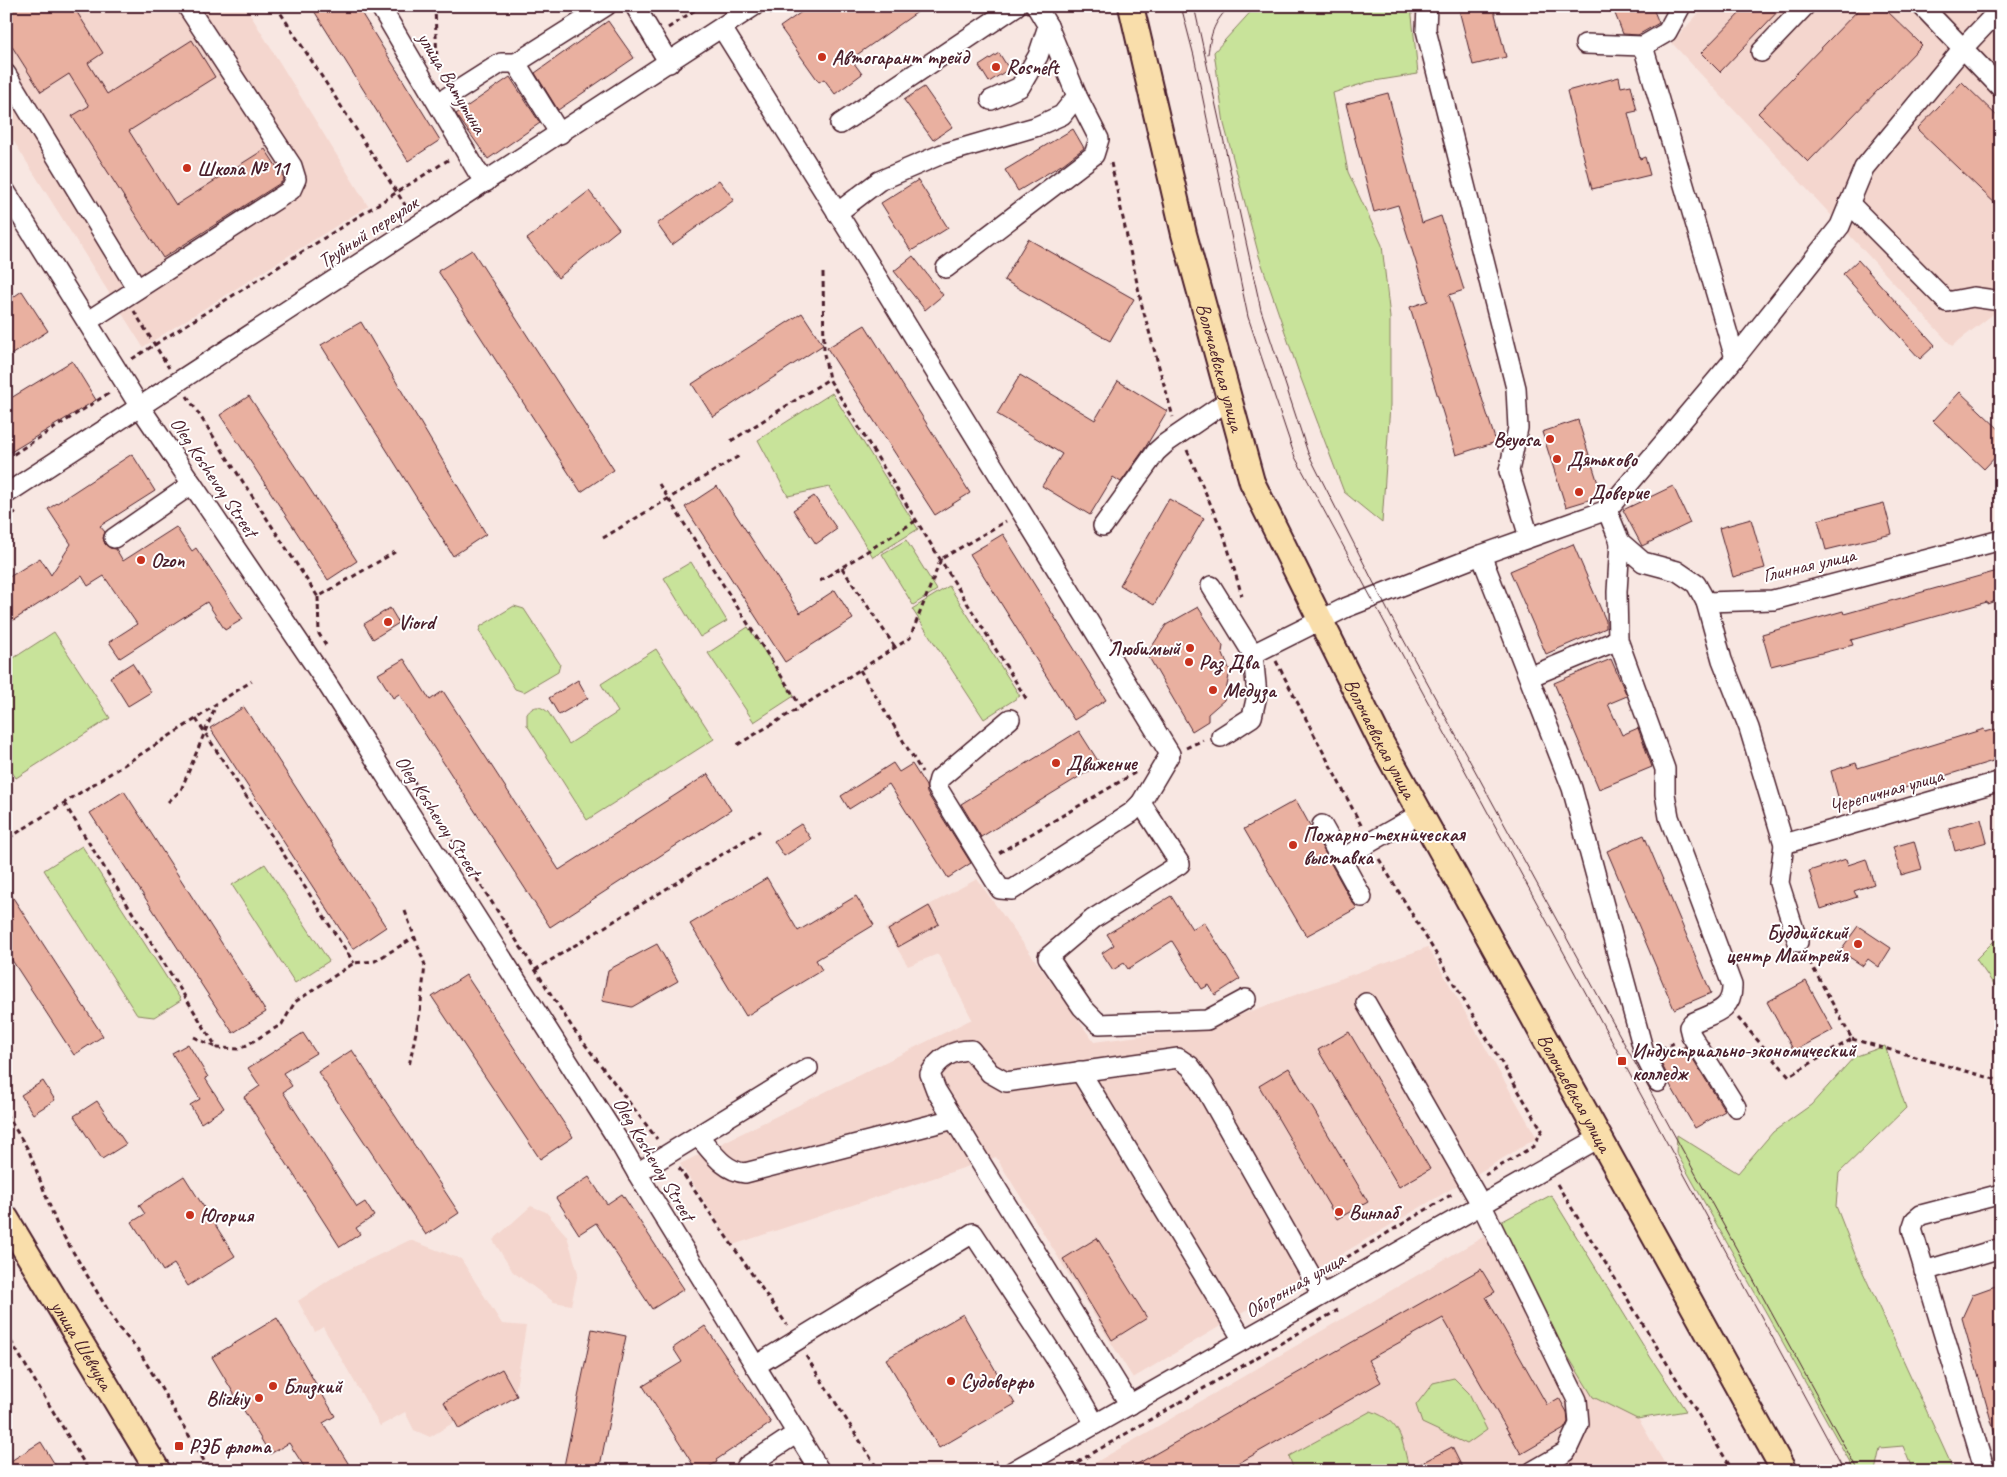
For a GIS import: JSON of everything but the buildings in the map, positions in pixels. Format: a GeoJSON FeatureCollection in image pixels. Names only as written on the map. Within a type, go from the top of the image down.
{"type":"FeatureCollection","features":[{"type":"Feature","properties":{"kind":"main road","name":"Волочаевская улица"},"geometry":{"type":"LineString","coordinates":[[1131,6],[1184,234],[1252,482],[1382,744],[1784,1471]]}},
{"type":"Feature","properties":{"kind":"main road","name":"улица Шевчука"},"geometry":{"type":"LineString","coordinates":[[6,1218],[158,1471]]}},
{"type":"Feature","properties":{"kind":"street"},"geometry":{"type":"LineString","coordinates":[[88,321],[291,190],[296,179],[292,166],[187,6]]}},
{"type":"Feature","properties":{"kind":"street","name":"улица Ватутина"},"geometry":{"type":"LineString","coordinates":[[380,6],[466,149],[477,171],[486,182]]}},
{"type":"Feature","properties":{"kind":"street"},"geometry":{"type":"LineString","coordinates":[[438,103],[502,63],[516,63],[606,6]]}},
{"type":"Feature","properties":{"kind":"street"},"geometry":{"type":"LineString","coordinates":[[634,6],[669,63]]}},
{"type":"Feature","properties":{"kind":"street","name":"Трубный переулок"},"geometry":{"type":"LineString","coordinates":[[6,494],[754,6]]}},
{"type":"Feature","properties":{"kind":"street"},"geometry":{"type":"LineString","coordinates":[[840,124],[1016,6]]}},
{"type":"Feature","properties":{"kind":"street"},"geometry":{"type":"LineString","coordinates":[[946,268],[1094,155],[1099,139],[1077,96],[1048,26],[1036,6]]}},
{"type":"Feature","properties":{"kind":"street"},"geometry":{"type":"LineString","coordinates":[[1426,6],[1426,30],[1516,388],[1518,428],[1509,471],[1530,537]]}},
{"type":"Feature","properties":{"kind":"street"},"geometry":{"type":"LineString","coordinates":[[1585,44],[1643,46],[1667,32],[1681,6]]}},
{"type":"Feature","properties":{"kind":"street"},"geometry":{"type":"LineString","coordinates":[[1761,52],[1805,6]]}},
{"type":"Feature","properties":{"kind":"street"},"geometry":{"type":"LineString","coordinates":[[1922,6],[2001,88]]}},
{"type":"Feature","properties":{"kind":"street"},"geometry":{"type":"LineString","coordinates":[[1260,650],[1320,620],[1481,555],[1607,510],[1734,358],[1840,226],[1864,168],[1963,48],[2001,8]]}},
{"type":"Feature","properties":{"kind":"street"},"geometry":{"type":"LineString","coordinates":[[991,100],[1020,87],[1038,56],[1048,26]]}},
{"type":"Feature","properties":{"kind":"street"},"geometry":{"type":"LineString","coordinates":[[722,28],[1170,754],[1141,803],[1131,813],[1012,890],[1000,889],[937,788],[939,779],[1010,719]]}},
{"type":"Feature","properties":{"kind":"street"},"geometry":{"type":"LineString","coordinates":[[1643,46],[1734,358]]}},
{"type":"Feature","properties":{"kind":"street"},"geometry":{"type":"LineString","coordinates":[[516,63],[560,134]]}},
{"type":"Feature","properties":{"kind":"street"},"geometry":{"type":"LineString","coordinates":[[6,74],[137,289]]}},
{"type":"Feature","properties":{"kind":"street"},"geometry":{"type":"LineString","coordinates":[[837,213],[879,181],[942,154],[1035,128],[1062,115],[1077,96]]}},
{"type":"Feature","properties":{"kind":"street","name":"Oleg Koshevoy Street"},"geometry":{"type":"LineString","coordinates":[[6,192],[140,407],[326,682],[618,1140],[820,1471]]}},
{"type":"Feature","properties":{"kind":"street"},"geometry":{"type":"LineString","coordinates":[[1850,203],[1947,302],[1973,297],[2001,301]]}},
{"type":"Feature","properties":{"kind":"street"},"geometry":{"type":"LineString","coordinates":[[1103,526],[1156,452],[1229,400]]}},
{"type":"Feature","properties":{"kind":"street"},"geometry":{"type":"LineString","coordinates":[[114,538],[192,484]]}},
{"type":"Feature","properties":{"kind":"street"},"geometry":{"type":"LineString","coordinates":[[1607,510],[1620,542],[1617,592],[1618,640],[1665,769],[1665,794],[1670,818],[1732,985],[1732,996],[1727,1006],[1692,1023],[1689,1027],[1691,1035],[1736,1107]]}},
{"type":"Feature","properties":{"kind":"street","name":"Глинная улица"},"geometry":{"type":"LineString","coordinates":[[1706,602],[1773,600],[2001,540]]}},
{"type":"Feature","properties":{"kind":"street"},"geometry":{"type":"LineString","coordinates":[[1620,542],[1643,562],[1677,571],[1696,584],[1706,602],[1722,660],[1749,728],[1784,844],[1779,884],[1798,942]]}},
{"type":"Feature","properties":{"kind":"street"},"geometry":{"type":"LineString","coordinates":[[1481,555],[1572,788],[1645,1056],[1658,1082]]}},
{"type":"Feature","properties":{"kind":"street"},"geometry":{"type":"LineString","coordinates":[[1211,586],[1260,650],[1257,695],[1252,716],[1221,737]]}},
{"type":"Feature","properties":{"kind":"street"},"geometry":{"type":"LineString","coordinates":[[1529,677],[1618,640]]}},
{"type":"Feature","properties":{"kind":"street","name":"Черепичная улица"},"geometry":{"type":"LineString","coordinates":[[1784,844],[2001,781]]}},
{"type":"Feature","properties":{"kind":"street"},"geometry":{"type":"LineString","coordinates":[[1141,803],[1180,864],[1093,919],[1048,957],[1082,1007],[1099,1024],[1207,1020],[1246,999]]}},
{"type":"Feature","properties":{"kind":"street"},"geometry":{"type":"LineString","coordinates":[[1340,859],[1420,814]]}},
{"type":"Feature","properties":{"kind":"street"},"geometry":{"type":"LineString","coordinates":[[1322,825],[1362,897]]}},
{"type":"Feature","properties":{"kind":"street"},"geometry":{"type":"LineString","coordinates":[[1366,1003],[1481,1204],[1576,1400],[1579,1424],[1566,1452],[1533,1471]]}},
{"type":"Feature","properties":{"kind":"street"},"geometry":{"type":"LineString","coordinates":[[1130,1405],[936,1090],[930,1074],[937,1061],[957,1050],[971,1050],[990,1073],[1006,1082],[1178,1058],[1190,1066],[1204,1086],[1322,1295]]}},
{"type":"Feature","properties":{"kind":"street"},"geometry":{"type":"LineString","coordinates":[[637,1174],[808,1068]]}},
{"type":"Feature","properties":{"kind":"street"},"geometry":{"type":"LineString","coordinates":[[1080,1071],[1243,1340]]}},
{"type":"Feature","properties":{"kind":"street"},"geometry":{"type":"LineString","coordinates":[[698,1136],[726,1168],[745,1173],[954,1119]]}},
{"type":"Feature","properties":{"kind":"street","name":"Оборонная улица"},"geometry":{"type":"LineString","coordinates":[[1009,1464],[1095,1424],[1130,1405],[1599,1138]]}},
{"type":"Feature","properties":{"kind":"street"},"geometry":{"type":"LineString","coordinates":[[1985,1471],[1912,1229],[1915,1220],[1921,1215],[2001,1194]]}},
{"type":"Feature","properties":{"kind":"street"},"geometry":{"type":"LineString","coordinates":[[755,1366],[973,1233],[1069,1379],[1095,1424]]}},
{"type":"Feature","properties":{"kind":"street"},"geometry":{"type":"LineString","coordinates":[[1924,1271],[2001,1248]]}},
{"type":"Feature","properties":{"kind":"street"},"geometry":{"type":"LineString","coordinates":[[744,1471],[747,1466],[797,1433]]}},
{"type":"Feature","properties":{"kind":"path"},"geometry":{"type":"LineString","coordinates":[[276,6],[419,226]]}},
{"type":"Feature","properties":{"kind":"path"},"geometry":{"type":"LineString","coordinates":[[435,6],[438,103]]}},
{"type":"Feature","properties":{"kind":"path"},"geometry":{"type":"LineString","coordinates":[[654,37],[700,6]]}},
{"type":"Feature","properties":{"kind":"path"},"geometry":{"type":"LineString","coordinates":[[155,345],[466,149]]}},
{"type":"Feature","properties":{"kind":"path"},"geometry":{"type":"LineString","coordinates":[[1109,154],[1142,306],[1156,350],[1173,419],[1224,535],[1239,590],[1243,598]]}},
{"type":"Feature","properties":{"kind":"path"},"geometry":{"type":"LineString","coordinates":[[823,273],[824,354],[829,379],[942,559],[1027,700]]}},
{"type":"Feature","properties":{"kind":"path"},"geometry":{"type":"LineString","coordinates":[[731,441],[829,379]]}},
{"type":"Feature","properties":{"kind":"path"},"geometry":{"type":"LineString","coordinates":[[178,382],[318,597],[319,634],[330,650]]}},
{"type":"Feature","properties":{"kind":"path"},"geometry":{"type":"LineString","coordinates":[[6,459],[107,395]]}},
{"type":"Feature","properties":{"kind":"path"},"geometry":{"type":"LineString","coordinates":[[603,538],[739,456]]}},
{"type":"Feature","properties":{"kind":"path"},"geometry":{"type":"LineString","coordinates":[[659,484],[801,707]]}},
{"type":"Feature","properties":{"kind":"path"},"geometry":{"type":"LineString","coordinates":[[737,745],[910,638],[942,559],[1021,512]]}},
{"type":"Feature","properties":{"kind":"path"},"geometry":{"type":"LineString","coordinates":[[820,581],[917,520]]}},
{"type":"Feature","properties":{"kind":"path"},"geometry":{"type":"LineString","coordinates":[[318,597],[395,552]]}},
{"type":"Feature","properties":{"kind":"path"},"geometry":{"type":"LineString","coordinates":[[842,568],[895,647]]}},
{"type":"Feature","properties":{"kind":"path"},"geometry":{"type":"LineString","coordinates":[[1260,650],[1370,843],[1542,1130],[1534,1146],[1280,1295]]}},
{"type":"Feature","properties":{"kind":"path"},"geometry":{"type":"LineString","coordinates":[[860,670],[927,780]]}},
{"type":"Feature","properties":{"kind":"path"},"geometry":{"type":"LineString","coordinates":[[9,838],[196,719],[252,681]]}},
{"type":"Feature","properties":{"kind":"path"},"geometry":{"type":"LineString","coordinates":[[168,802],[181,790],[216,704]]}},
{"type":"Feature","properties":{"kind":"path"},"geometry":{"type":"LineString","coordinates":[[196,719],[354,963]]}},
{"type":"Feature","properties":{"kind":"path"},"geometry":{"type":"LineString","coordinates":[[404,765],[574,1030],[694,1188],[796,1340],[879,1471]]}},
{"type":"Feature","properties":{"kind":"path"},"geometry":{"type":"LineString","coordinates":[[997,855],[1132,774]]}},
{"type":"Feature","properties":{"kind":"path"},"geometry":{"type":"LineString","coordinates":[[64,803],[217,1048]]}},
{"type":"Feature","properties":{"kind":"path"},"geometry":{"type":"LineString","coordinates":[[535,970],[760,831]]}},
{"type":"Feature","properties":{"kind":"path"},"geometry":{"type":"LineString","coordinates":[[405,911],[425,965],[420,1012],[409,1066]]}},
{"type":"Feature","properties":{"kind":"path"},"geometry":{"type":"LineString","coordinates":[[194,1037],[217,1048],[240,1049],[282,1024],[295,1002],[354,963],[375,961],[415,937]]}},
{"type":"Feature","properties":{"kind":"path"},"geometry":{"type":"LineString","coordinates":[[1798,942],[1852,1039],[2001,1081]]}},
{"type":"Feature","properties":{"kind":"path"},"geometry":{"type":"LineString","coordinates":[[1727,1006],[1790,1076],[1852,1039]]}},
{"type":"Feature","properties":{"kind":"path"},"geometry":{"type":"LineString","coordinates":[[1645,1056],[1691,1035]]}},
{"type":"Feature","properties":{"kind":"path"},"geometry":{"type":"LineString","coordinates":[[6,1114],[29,1151],[57,1225],[118,1327],[139,1351],[210,1471]]}},
{"type":"Feature","properties":{"kind":"path"},"geometry":{"type":"LineString","coordinates":[[1556,1183],[1733,1471]]}},
{"type":"Feature","properties":{"kind":"path"},"geometry":{"type":"LineString","coordinates":[[6,1333],[90,1471]]}},
{"type":"Feature","properties":{"kind":"path"},"geometry":{"type":"LineString","coordinates":[[980,1471],[1009,1464]]}},
{"type":"Feature","properties":{"kind":"shaded area","name":"Школа № 11"},"geometry":{"type":"Polygon","coordinates":[[[6,6],[245,6],[368,206],[143,347],[6,129],[6,6]]]}},
{"type":"Feature","properties":{"kind":"shaded area"},"geometry":{"type":"Polygon","coordinates":[[[1705,6],[2001,6],[2001,308],[1952,346],[1672,43],[1705,6]]]}},
{"type":"Feature","properties":{"kind":"shaded area"},"geometry":{"type":"Polygon","coordinates":[[[977,879],[1094,1042],[1207,1027],[1428,947],[1537,1138],[1133,1378],[996,1157],[733,1245],[680,1164],[972,1019],[938,954],[908,966],[885,929],[977,879]]]}},
{"type":"Feature","properties":{"kind":"shaded area"},"geometry":{"type":"Polygon","coordinates":[[[531,1206],[546,1212],[567,1236],[578,1273],[571,1305],[554,1302],[513,1272],[493,1240],[531,1206]]]}},
{"type":"Feature","properties":{"kind":"shaded area"},"geometry":{"type":"Polygon","coordinates":[[[1519,1216],[1669,1471],[1081,1471],[1519,1216]]]}},
{"type":"Feature","properties":{"kind":"shaded area"},"geometry":{"type":"Polygon","coordinates":[[[410,1240],[461,1259],[502,1324],[526,1326],[514,1400],[495,1397],[430,1437],[414,1430],[405,1412],[380,1426],[323,1327],[315,1332],[298,1301],[335,1276],[410,1240]]]}},
{"type":"Feature","properties":{"kind":"green space"},"geometry":{"type":"Polygon","coordinates":[[[1256,6],[1411,6],[1418,74],[1368,82],[1333,93],[1348,172],[1382,245],[1390,318],[1390,405],[1382,523],[1344,492],[1300,376],[1259,256],[1224,124],[1214,52],[1256,6]]]}},
{"type":"Feature","properties":{"kind":"green space"},"geometry":{"type":"Polygon","coordinates":[[[832,393],[918,529],[873,557],[829,487],[788,496],[758,440],[832,393]]]}},
{"type":"Feature","properties":{"kind":"green space"},"geometry":{"type":"Polygon","coordinates":[[[906,540],[937,590],[913,605],[882,554],[906,540]]]}},
{"type":"Feature","properties":{"kind":"green space"},"geometry":{"type":"Polygon","coordinates":[[[691,562],[727,621],[700,637],[664,578],[691,562]]]}},
{"type":"Feature","properties":{"kind":"green space"},"geometry":{"type":"Polygon","coordinates":[[[949,586],[1020,696],[984,719],[912,609],[949,586]]]}},
{"type":"Feature","properties":{"kind":"green space"},"geometry":{"type":"Polygon","coordinates":[[[514,606],[524,609],[560,664],[558,672],[524,692],[515,689],[479,631],[481,626],[514,606]]]}},
{"type":"Feature","properties":{"kind":"green space"},"geometry":{"type":"Polygon","coordinates":[[[748,627],[794,696],[754,722],[708,653],[748,627]]]}},
{"type":"Feature","properties":{"kind":"green space"},"geometry":{"type":"Polygon","coordinates":[[[54,632],[110,718],[16,778],[6,763],[6,663],[54,632]]]}},
{"type":"Feature","properties":{"kind":"green space"},"geometry":{"type":"Polygon","coordinates":[[[656,649],[714,739],[587,820],[527,725],[527,714],[537,707],[548,712],[569,744],[618,712],[601,684],[656,649]]]}},
{"type":"Feature","properties":{"kind":"green space"},"geometry":{"type":"Polygon","coordinates":[[[82,846],[181,1000],[154,1017],[137,1015],[44,870],[82,846]]]}},
{"type":"Feature","properties":{"kind":"green space"},"geometry":{"type":"Polygon","coordinates":[[[265,864],[329,961],[295,983],[232,885],[265,864]]]}},
{"type":"Feature","properties":{"kind":"green space"},"geometry":{"type":"Polygon","coordinates":[[[2001,938],[2001,995],[1976,959],[1993,942],[2001,938]]]}},
{"type":"Feature","properties":{"kind":"green space"},"geometry":{"type":"Polygon","coordinates":[[[1885,1046],[1906,1108],[1839,1173],[1836,1206],[1856,1257],[1950,1462],[1952,1471],[1913,1471],[1903,1446],[1880,1448],[1875,1471],[1855,1471],[1676,1152],[1677,1135],[1738,1173],[1773,1132],[1811,1105],[1854,1057],[1885,1046]]]}},
{"type":"Feature","properties":{"kind":"green space"},"geometry":{"type":"Polygon","coordinates":[[[1551,1195],[1651,1358],[1686,1411],[1637,1419],[1593,1397],[1555,1335],[1499,1223],[1551,1195]]]}},
{"type":"Feature","properties":{"kind":"green space"},"geometry":{"type":"Polygon","coordinates":[[[1454,1378],[1469,1393],[1487,1430],[1467,1444],[1422,1423],[1416,1405],[1433,1383],[1454,1378]]]}},
{"type":"Feature","properties":{"kind":"green space"},"geometry":{"type":"Polygon","coordinates":[[[1371,1411],[1390,1421],[1400,1434],[1410,1471],[1294,1471],[1289,1456],[1371,1411]]]}},
{"type":"Feature","properties":{"kind":"tram line"},"geometry":{"type":"LineString","coordinates":[[1181,6],[1194,56],[1248,317],[1295,457],[1845,1471]]}},
{"type":"Feature","properties":{"kind":"tram line"},"geometry":{"type":"LineString","coordinates":[[1194,6],[1261,310],[1308,453],[1390,615],[1858,1471]]}},
{"type":"Feature","properties":{"kind":"tram line"},"geometry":{"type":"LineString","coordinates":[[1208,54],[1214,28],[1220,17],[1230,6]]}},
{"type":"Feature","properties":{"kind":"place","name":"Автогарант трейд"},"geometry":{"type":"Point","coordinates":[822,57]}},
{"type":"Feature","properties":{"kind":"place","name":"Rosneft"},"geometry":{"type":"Point","coordinates":[996,67]}},
{"type":"Feature","properties":{"kind":"place","name":"Школа № 11"},"geometry":{"type":"Point","coordinates":[187,168]}},
{"type":"Feature","properties":{"kind":"place","name":"Beyosa"},"geometry":{"type":"Point","coordinates":[1550,439]}},
{"type":"Feature","properties":{"kind":"place","name":"Дятьково"},"geometry":{"type":"Point","coordinates":[1557,459]}},
{"type":"Feature","properties":{"kind":"place","name":"Доверие"},"geometry":{"type":"Point","coordinates":[1579,492]}},
{"type":"Feature","properties":{"kind":"place","name":"Ozon"},"geometry":{"type":"Point","coordinates":[141,560]}},
{"type":"Feature","properties":{"kind":"place","name":"Viord"},"geometry":{"type":"Point","coordinates":[388,622]}},
{"type":"Feature","properties":{"kind":"place","name":"Любимый"},"geometry":{"type":"Point","coordinates":[1190,648]}},
{"type":"Feature","properties":{"kind":"place","name":"Раз Два"},"geometry":{"type":"Point","coordinates":[1189,662]}},
{"type":"Feature","properties":{"kind":"place","name":"Медуза"},"geometry":{"type":"Point","coordinates":[1213,690]}},
{"type":"Feature","properties":{"kind":"place","name":"Движение"},"geometry":{"type":"Point","coordinates":[1056,763]}},
{"type":"Feature","properties":{"kind":"place","name":"Пожарно-техническая выставка"},"geometry":{"type":"Point","coordinates":[1293,845]}},
{"type":"Feature","properties":{"kind":"place","name":"Буддийский центр Майтрейя"},"geometry":{"type":"Point","coordinates":[1858,944]}},
{"type":"Feature","properties":{"kind":"place","name":"Индустриально-экономический колледж"},"geometry":{"type":"Point","coordinates":[1622,1061]}},
{"type":"Feature","properties":{"kind":"place","name":"Винлаб"},"geometry":{"type":"Point","coordinates":[1339,1212]}},
{"type":"Feature","properties":{"kind":"place","name":"Югория"},"geometry":{"type":"Point","coordinates":[190,1215]}},
{"type":"Feature","properties":{"kind":"place","name":"Судоверфь"},"geometry":{"type":"Point","coordinates":[951,1381]}},
{"type":"Feature","properties":{"kind":"place","name":"Близкий"},"geometry":{"type":"Point","coordinates":[273,1386]}},
{"type":"Feature","properties":{"kind":"place","name":"Blizkiy"},"geometry":{"type":"Point","coordinates":[259,1398]}},
{"type":"Feature","properties":{"kind":"place","name":"РЭБ флота"},"geometry":{"type":"Point","coordinates":[179,1446]}}]}
